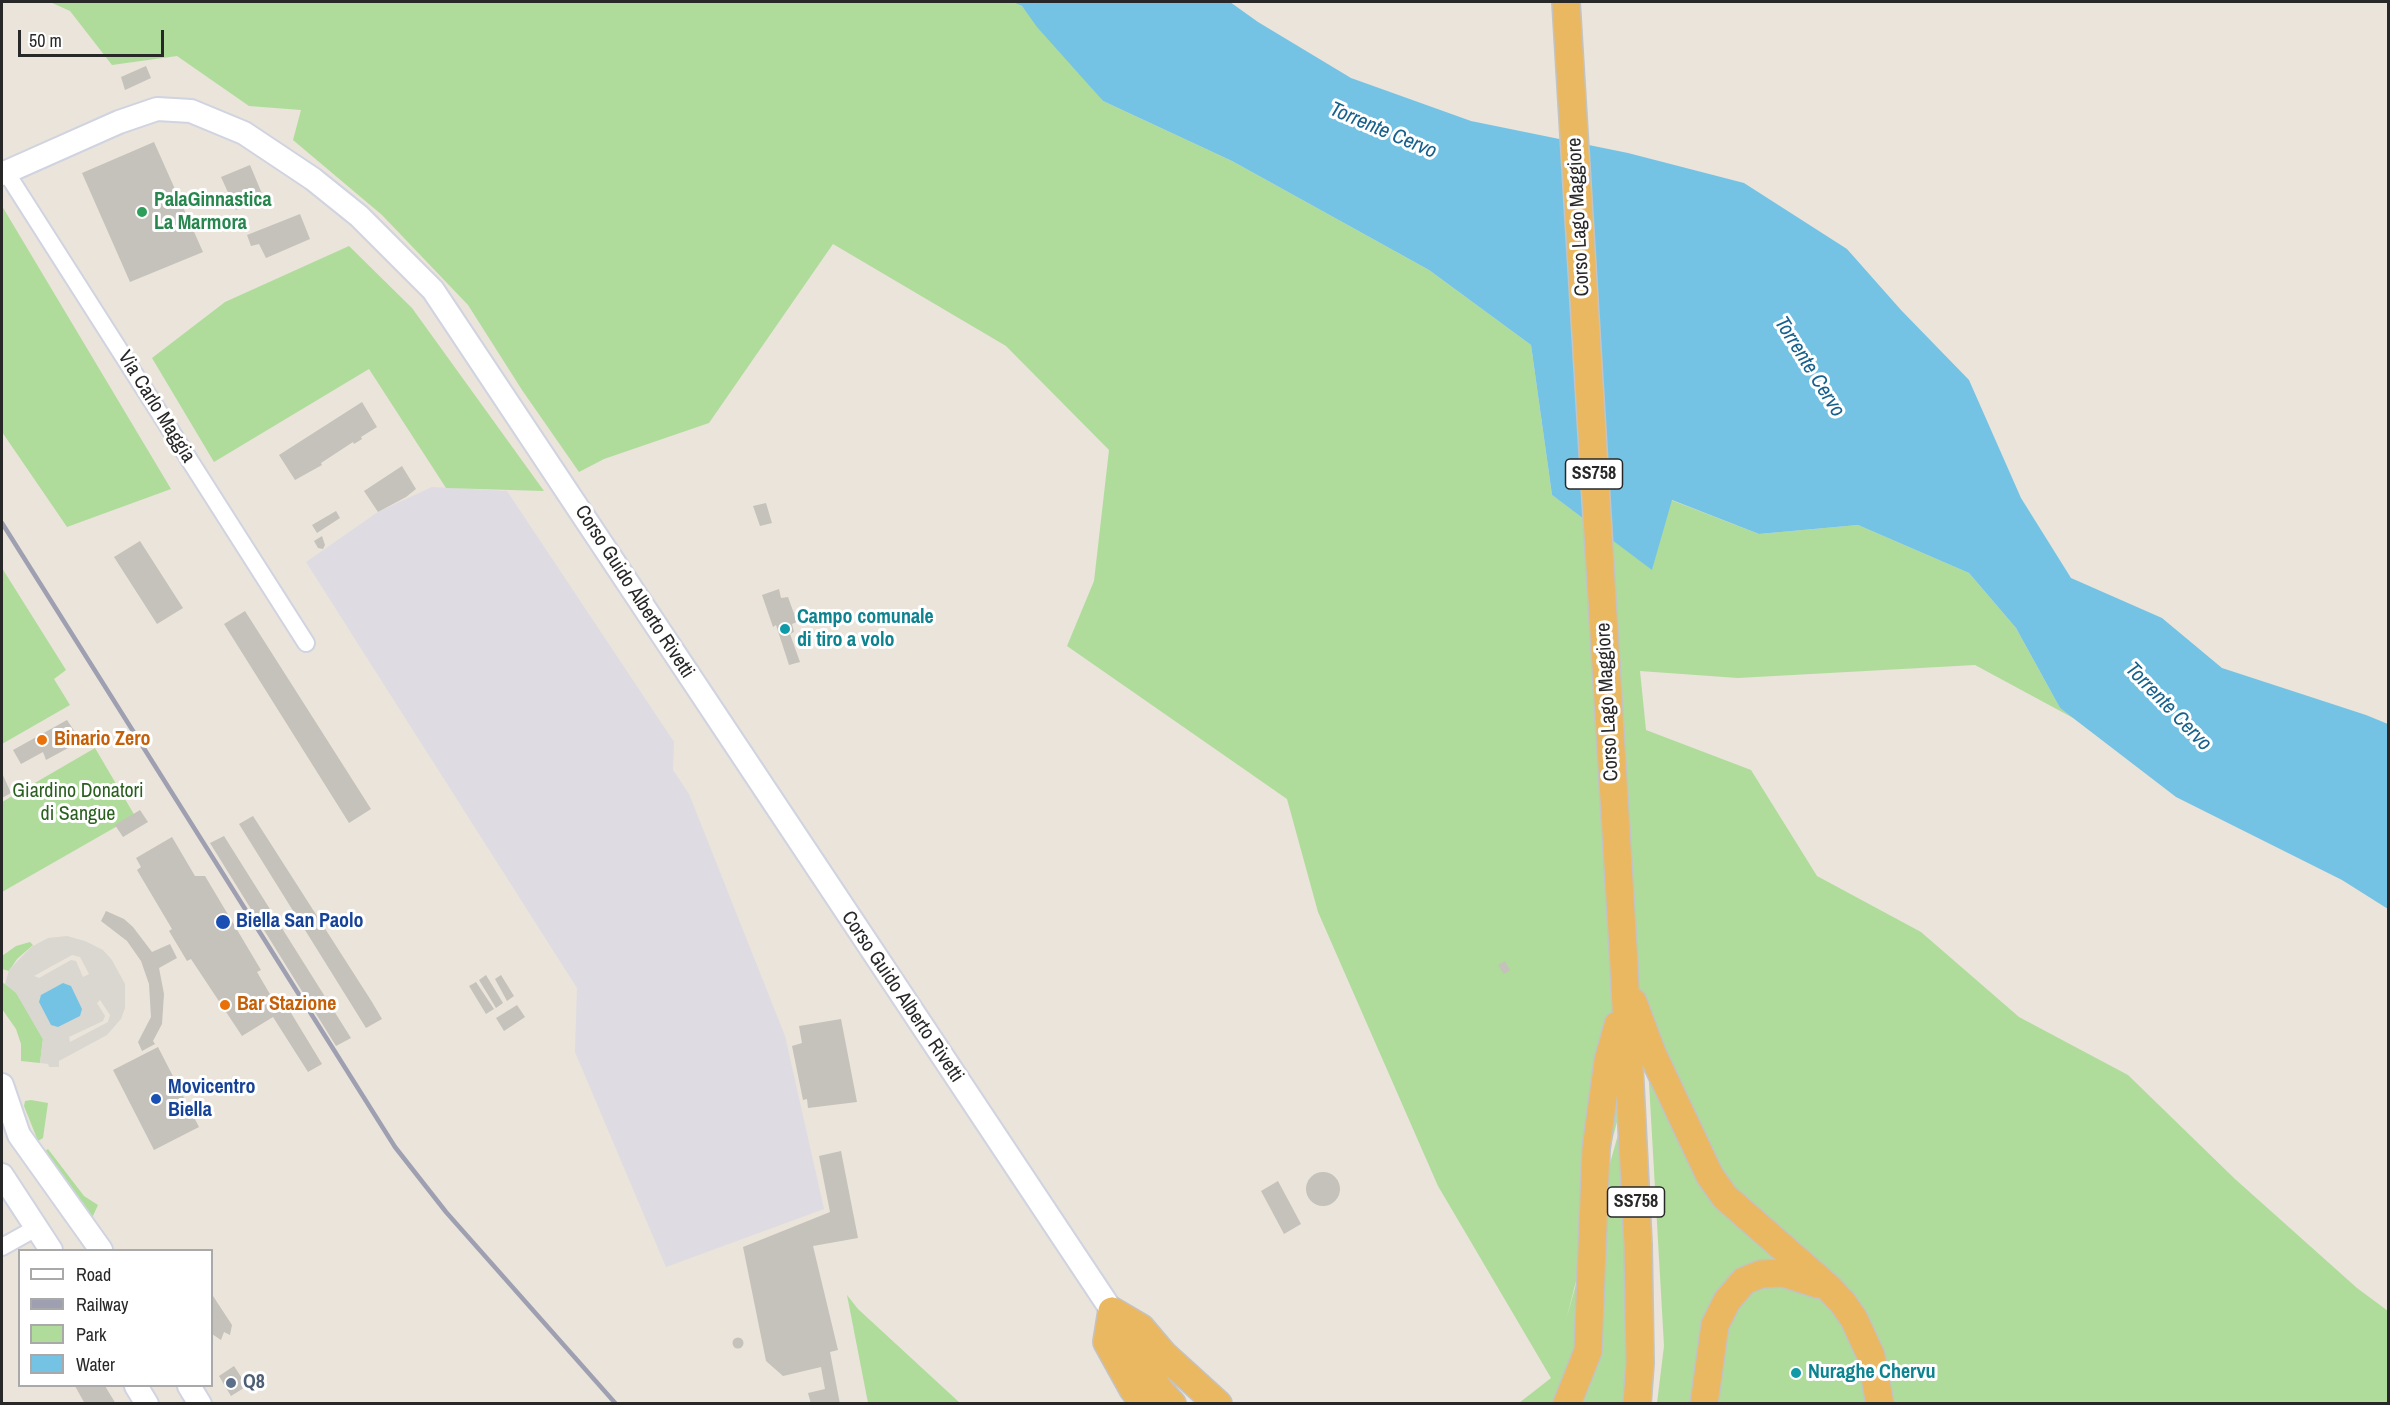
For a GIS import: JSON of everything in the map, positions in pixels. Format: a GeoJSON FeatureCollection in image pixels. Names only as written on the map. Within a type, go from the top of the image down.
{"type":"FeatureCollection","features":[{"type":"Feature","properties":{"kind":"highway","name":"Corso Lago Maggiore"},"geometry":{"type":"LineString","coordinates":[[1566,2],[1623,947],[1638,1244],[1640,1363],[1637,1404]]}},
{"type":"Feature","properties":{"kind":"highway"},"geometry":{"type":"LineString","coordinates":[[1624,989],[1710,1176],[1725,1197],[1829,1288],[1854,1319],[1871,1356],[1880,1404]]}},
{"type":"Feature","properties":{"kind":"highway"},"geometry":{"type":"LineString","coordinates":[[1567,1404],[1588,1351],[1596,1149],[1608,1061],[1624,989]]}},
{"type":"Feature","properties":{"kind":"highway"},"geometry":{"type":"LineString","coordinates":[[1704,1404],[1715,1325],[1726,1300],[1744,1281],[1761,1274],[1784,1273],[1829,1288]]}},
{"type":"Feature","properties":{"kind":"highway"},"geometry":{"type":"LineString","coordinates":[[1112,1311],[1107,1342],[1144,1404]]}},
{"type":"Feature","properties":{"kind":"highway"},"geometry":{"type":"LineString","coordinates":[[1112,1311],[1160,1391],[1172,1404]]}},
{"type":"Feature","properties":{"kind":"highway"},"geometry":{"type":"LineString","coordinates":[[1112,1311],[1141,1328],[1163,1354],[1218,1404]]}},
{"type":"Feature","properties":{"kind":"main road","name":"Corso Guido Alberto Rivetti"},"geometry":{"type":"LineString","coordinates":[[4,173],[119,122],[157,109],[191,111],[244,134],[313,179],[358,216],[433,290],[1112,1311]]}},
{"type":"Feature","properties":{"kind":"main road"},"geometry":{"type":"LineString","coordinates":[[2,1085],[19,1135],[100,1249]]}},
{"type":"Feature","properties":{"kind":"main road"},"geometry":{"type":"LineString","coordinates":[[2,1175],[50,1249]]}},
{"type":"Feature","properties":{"kind":"main road"},"geometry":{"type":"LineString","coordinates":[[137,1387],[147,1404]]}},
{"type":"Feature","properties":{"kind":"main road"},"geometry":{"type":"LineString","coordinates":[[190,1387],[200,1404]]}},
{"type":"Feature","properties":{"kind":"street","name":"Via Carlo Maggia"},"geometry":{"type":"LineString","coordinates":[[4,173],[306,643]]}},
{"type":"Feature","properties":{"kind":"street"},"geometry":{"type":"LineString","coordinates":[[2,1247],[36,1228]]}},
{"type":"Feature","properties":{"kind":"shaded area"},"geometry":{"type":"Polygon","coordinates":[[[432,487],[507,491],[674,742],[673,770],[689,794],[785,1036],[824,1209],[666,1267],[575,1052],[577,988],[306,562],[378,512],[432,487]]]}},
{"type":"Feature","properties":{"kind":"shaded area"},"geometry":{"type":"Polygon","coordinates":[[[67,936],[85,941],[103,950],[112,960],[125,984],[125,1008],[121,1019],[107,1035],[59,1061],[59,1067],[49,1067],[48,1064],[40,1063],[43,1039],[16,993],[5,984],[9,970],[31,947],[48,938],[67,936]],[[72,955],[34,976],[39,978],[71,960],[76,961],[83,977],[89,974],[80,957],[72,955]],[[100,1000],[97,1003],[105,1016],[103,1021],[69,1037],[70,1042],[108,1022],[110,1015],[100,1000]]]}},
{"type":"Feature","properties":{"kind":"green space"},"geometry":{"type":"Polygon","coordinates":[[[50,2],[1012,2],[1022,6],[1103,101],[1232,161],[1429,270],[1531,345],[1552,495],[1652,569],[1671,500],[1759,534],[1858,525],[1969,573],[2016,628],[2060,708],[2075,719],[1975,665],[1738,678],[1640,671],[1646,730],[1751,770],[1817,876],[1921,932],[2019,1017],[2128,1075],[2235,1179],[2357,1288],[2388,1311],[2388,1403],[1657,1403],[1664,1346],[1645,1013],[1566,1320],[1630,1092],[1636,1403],[1519,1403],[1551,1378],[1438,1186],[1318,912],[1287,799],[1067,646],[1094,581],[1109,450],[1006,346],[833,244],[709,423],[604,459],[579,472],[522,390],[468,305],[382,215],[293,140],[301,110],[249,106],[177,56],[112,65],[70,11],[50,2]]]}},
{"type":"Feature","properties":{"kind":"green space"},"geometry":{"type":"Polygon","coordinates":[[[2,206],[171,489],[67,527],[2,432],[2,206]]]}},
{"type":"Feature","properties":{"kind":"green space"},"geometry":{"type":"Polygon","coordinates":[[[349,246],[412,308],[544,491],[446,488],[369,369],[214,462],[152,358],[225,302],[349,246]]]}},
{"type":"Feature","properties":{"kind":"green space"},"geometry":{"type":"Polygon","coordinates":[[[2,568],[66,670],[54,679],[70,705],[2,744],[2,568]]]}},
{"type":"Feature","properties":{"kind":"green space","name":"Giardino Donatori di Sangue"},"geometry":{"type":"Polygon","coordinates":[[[95,748],[135,816],[2,892],[2,802],[95,748]]]}},
{"type":"Feature","properties":{"kind":"green space"},"geometry":{"type":"Polygon","coordinates":[[[30,942],[33,945],[17,959],[9,971],[2,969],[2,956],[16,946],[30,942]]]}},
{"type":"Feature","properties":{"kind":"green space"},"geometry":{"type":"Polygon","coordinates":[[[2,982],[16,992],[43,1039],[40,1063],[21,1061],[21,1044],[16,1029],[2,1009],[2,982]]]}},
{"type":"Feature","properties":{"kind":"green space"},"geometry":{"type":"Polygon","coordinates":[[[25,1101],[48,1103],[43,1138],[38,1141],[24,1106],[25,1101]]]}},
{"type":"Feature","properties":{"kind":"green space"},"geometry":{"type":"Polygon","coordinates":[[[48,1149],[84,1196],[98,1205],[92,1218],[44,1152],[48,1149]]]}},
{"type":"Feature","properties":{"kind":"green space"},"geometry":{"type":"Polygon","coordinates":[[[847,1295],[858,1309],[960,1403],[868,1403],[847,1295]]]}},
{"type":"Feature","properties":{"kind":"water","name":"Torrente Cervo"},"geometry":{"type":"Polygon","coordinates":[[[1012,2],[1230,2],[1258,22],[1351,78],[1471,121],[1628,153],[1744,183],[1847,249],[1901,310],[1969,380],[2021,498],[2071,578],[2162,618],[2222,668],[2388,724],[2388,909],[2342,880],[2176,797],[2060,708],[2016,628],[1969,573],[1858,525],[1759,534],[1672,500],[1652,570],[1552,495],[1531,345],[1429,270],[1232,161],[1103,101],[1037,27],[1022,6],[1012,2]]]}},
{"type":"Feature","properties":{"kind":"water"},"geometry":{"type":"Polygon","coordinates":[[[63,983],[71,986],[82,1009],[80,1016],[58,1027],[51,1025],[39,1002],[41,995],[63,983]]]}},
{"type":"Feature","properties":{"kind":"building"},"geometry":{"type":"Polygon","coordinates":[[[146,66],[151,78],[125,90],[121,77],[146,66]]]}},
{"type":"Feature","properties":{"kind":"building","name":"PalaGinnastica La Marmora"},"geometry":{"type":"Polygon","coordinates":[[[154,142],[203,252],[130,282],[82,173],[154,142]]]}},
{"type":"Feature","properties":{"kind":"building"},"geometry":{"type":"Polygon","coordinates":[[[250,165],[263,196],[236,210],[221,177],[250,165]]]}},
{"type":"Feature","properties":{"kind":"building"},"geometry":{"type":"Polygon","coordinates":[[[300,214],[310,239],[266,258],[259,244],[251,246],[247,235],[300,214]]]}},
{"type":"Feature","properties":{"kind":"building"},"geometry":{"type":"Polygon","coordinates":[[[362,402],[377,427],[361,437],[362,439],[354,444],[353,442],[321,463],[322,465],[295,480],[279,455],[362,402]]]}},
{"type":"Feature","properties":{"kind":"building"},"geometry":{"type":"Polygon","coordinates":[[[402,466],[416,489],[378,512],[364,491],[402,466]]]}},
{"type":"Feature","properties":{"kind":"building"},"geometry":{"type":"Polygon","coordinates":[[[766,503],[772,523],[760,526],[753,506],[766,503]]]}},
{"type":"Feature","properties":{"kind":"building"},"geometry":{"type":"Polygon","coordinates":[[[336,511],[340,518],[317,533],[312,525],[336,511]]]}},
{"type":"Feature","properties":{"kind":"building"},"geometry":{"type":"Polygon","coordinates":[[[322,536],[325,545],[323,549],[318,548],[314,541],[322,536]]]}},
{"type":"Feature","properties":{"kind":"building"},"geometry":{"type":"Polygon","coordinates":[[[140,541],[183,608],[157,624],[114,557],[140,541]]]}},
{"type":"Feature","properties":{"kind":"building","name":"Campo comunale di tiro a volo"},"geometry":{"type":"Polygon","coordinates":[[[779,589],[781,598],[788,597],[797,622],[792,624],[794,632],[790,634],[800,662],[789,665],[776,625],[773,627],[762,595],[779,589]]]}},
{"type":"Feature","properties":{"kind":"building"},"geometry":{"type":"Polygon","coordinates":[[[245,611],[371,809],[349,823],[224,624],[245,611]]]}},
{"type":"Feature","properties":{"kind":"building"},"geometry":{"type":"Polygon","coordinates":[[[67,720],[81,741],[46,760],[43,752],[21,764],[13,750],[67,720]]]}},
{"type":"Feature","properties":{"kind":"building"},"geometry":{"type":"Polygon","coordinates":[[[2,773],[11,793],[2,798],[2,773]]]}},
{"type":"Feature","properties":{"kind":"building"},"geometry":{"type":"Polygon","coordinates":[[[140,810],[148,822],[123,837],[115,825],[140,810]]]}},
{"type":"Feature","properties":{"kind":"building"},"geometry":{"type":"Polygon","coordinates":[[[253,816],[382,1019],[366,1028],[239,824],[253,816]]]}},
{"type":"Feature","properties":{"kind":"building"},"geometry":{"type":"Polygon","coordinates":[[[224,836],[351,1038],[336,1046],[210,843],[224,836]]]}},
{"type":"Feature","properties":{"kind":"building"},"geometry":{"type":"Polygon","coordinates":[[[172,837],[195,876],[205,876],[261,970],[257,972],[278,1008],[285,1003],[322,1064],[308,1072],[273,1017],[242,1036],[191,959],[187,961],[169,931],[172,929],[137,870],[141,867],[136,858],[172,837]]]}},
{"type":"Feature","properties":{"kind":"building"},"geometry":{"type":"Polygon","coordinates":[[[106,911],[124,919],[133,927],[152,952],[170,944],[177,958],[159,968],[164,994],[162,1024],[153,1041],[155,1044],[142,1051],[138,1042],[151,1017],[149,984],[141,961],[127,941],[101,921],[106,911]]]}},
{"type":"Feature","properties":{"kind":"building"},"geometry":{"type":"Polygon","coordinates":[[[1505,961],[1510,970],[1504,974],[1498,965],[1505,961]]]}},
{"type":"Feature","properties":{"kind":"building"},"geometry":{"type":"Polygon","coordinates":[[[486,975],[503,1003],[496,1008],[479,980],[486,975]]]}},
{"type":"Feature","properties":{"kind":"building"},"geometry":{"type":"Polygon","coordinates":[[[501,975],[514,996],[507,1001],[495,979],[501,975]]]}},
{"type":"Feature","properties":{"kind":"building"},"geometry":{"type":"Polygon","coordinates":[[[476,982],[494,1009],[486,1014],[469,986],[476,982]]]}},
{"type":"Feature","properties":{"kind":"building"},"geometry":{"type":"Polygon","coordinates":[[[517,1005],[525,1017],[504,1031],[496,1018],[517,1005]]]}},
{"type":"Feature","properties":{"kind":"building"},"geometry":{"type":"Polygon","coordinates":[[[841,1019],[857,1102],[808,1108],[807,1099],[803,1100],[792,1046],[802,1043],[799,1026],[841,1019]]]}},
{"type":"Feature","properties":{"kind":"building","name":"Movicentro Biella"},"geometry":{"type":"Polygon","coordinates":[[[158,1047],[199,1127],[154,1150],[113,1070],[158,1047]]]}},
{"type":"Feature","properties":{"kind":"building"},"geometry":{"type":"Polygon","coordinates":[[[841,1151],[858,1238],[813,1246],[838,1350],[830,1352],[840,1404],[811,1404],[808,1393],[825,1389],[821,1367],[783,1376],[766,1361],[743,1247],[830,1212],[819,1156],[841,1151]]]}},
{"type":"Feature","properties":{"kind":"building"},"geometry":{"type":"Polygon","coordinates":[[[1323,1172],[1335,1177],[1340,1189],[1335,1201],[1323,1206],[1311,1201],[1306,1189],[1311,1177],[1323,1172]]]}},
{"type":"Feature","properties":{"kind":"building"},"geometry":{"type":"Polygon","coordinates":[[[1278,1181],[1301,1224],[1284,1234],[1261,1191],[1278,1181]]]}},
{"type":"Feature","properties":{"kind":"building"},"geometry":{"type":"Polygon","coordinates":[[[213,1296],[232,1325],[230,1335],[224,1332],[221,1340],[213,1335],[213,1296]]]}},
{"type":"Feature","properties":{"kind":"building"},"geometry":{"type":"Polygon","coordinates":[[[738,1338],[742,1339],[742,1347],[738,1348],[734,1347],[733,1343],[734,1339],[738,1338]]]}},
{"type":"Feature","properties":{"kind":"building"},"geometry":{"type":"Polygon","coordinates":[[[234,1366],[247,1386],[231,1396],[219,1376],[234,1366]]]}},
{"type":"Feature","properties":{"kind":"building"},"geometry":{"type":"Polygon","coordinates":[[[76,1387],[106,1387],[116,1404],[85,1404],[76,1387]]]}},
{"type":"Feature","properties":{"kind":"railway"},"geometry":{"type":"LineString","coordinates":[[2,523],[395,1147],[446,1212],[616,1404]]}},
{"type":"Feature","properties":{"kind":"place","name":"PalaGinnastica La Marmora"},"geometry":{"type":"Point","coordinates":[142,212]}},
{"type":"Feature","properties":{"kind":"place","name":"Campo comunale di tiro a volo"},"geometry":{"type":"Point","coordinates":[785,629]}},
{"type":"Feature","properties":{"kind":"place","name":"Binario Zero"},"geometry":{"type":"Point","coordinates":[42,740]}},
{"type":"Feature","properties":{"kind":"place","name":"Biella San Paolo"},"geometry":{"type":"Point","coordinates":[223,922]}},
{"type":"Feature","properties":{"kind":"place","name":"Bar Stazione"},"geometry":{"type":"Point","coordinates":[225,1005]}},
{"type":"Feature","properties":{"kind":"place","name":"Movicentro Biella"},"geometry":{"type":"Point","coordinates":[156,1099]}},
{"type":"Feature","properties":{"kind":"place","name":"Nuraghe Chervu"},"geometry":{"type":"Point","coordinates":[1796,1373]}},
{"type":"Feature","properties":{"kind":"place","name":"Q8"},"geometry":{"type":"Point","coordinates":[231,1383]}}]}
